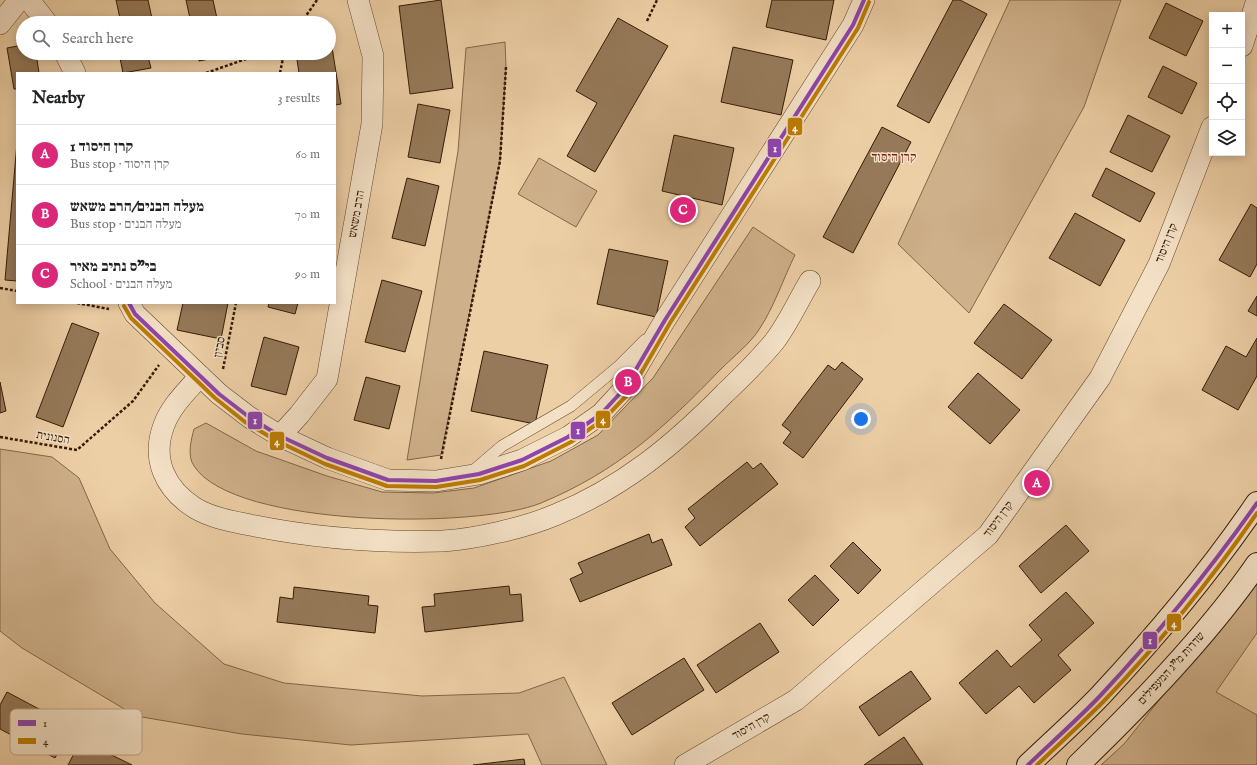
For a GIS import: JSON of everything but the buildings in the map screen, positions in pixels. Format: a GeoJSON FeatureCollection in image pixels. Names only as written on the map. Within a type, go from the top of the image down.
{"type":"FeatureCollection","features":[{"type":"Feature","properties":{"kind":"main road"},"geometry":{"type":"LineString","coordinates":[[1028,765],[1100,696],[1177,610],[1228,546],[1257,503]]}},
{"type":"Feature","properties":{"kind":"main road","name":"שדרות מ\"ג המעפילים"},"geometry":{"type":"LineString","coordinates":[[1078,765],[1124,720],[1166,674],[1214,620],[1257,564]]}},
{"type":"Feature","properties":{"kind":"street"},"geometry":{"type":"LineString","coordinates":[[0,24],[19,0]]}},
{"type":"Feature","properties":{"kind":"street"},"geometry":{"type":"LineString","coordinates":[[29,0],[42,16]]}},
{"type":"Feature","properties":{"kind":"street","name":"הרב משאש"},"geometry":{"type":"LineString","coordinates":[[280,436],[327,379],[330,363],[372,124],[373,56],[358,0]]}},
{"type":"Feature","properties":{"kind":"street"},"geometry":{"type":"LineString","coordinates":[[132,309],[219,394],[249,417],[280,436],[327,458],[388,480],[436,481],[479,474],[522,460],[568,437],[600,414],[625,388],[665,320],[853,25],[864,0]]}},
{"type":"Feature","properties":{"kind":"street"},"geometry":{"type":"LineString","coordinates":[[1245,37],[1257,0]]}},
{"type":"Feature","properties":{"kind":"street"},"geometry":{"type":"LineString","coordinates":[[68,60],[74,72]]}},
{"type":"Feature","properties":{"kind":"street","name":"קרן היסוד"},"geometry":{"type":"LineString","coordinates":[[685,765],[796,700],[988,535],[1100,378],[1159,264],[1209,135]]}},
{"type":"Feature","properties":{"kind":"street"},"geometry":{"type":"LineString","coordinates":[[200,376],[172,408],[163,427],[158,453],[163,473],[174,490],[195,508],[219,518],[281,531],[335,538],[445,540],[495,533],[553,516],[628,478],[655,459],[702,417],[775,340],[810,281]]}},
{"type":"Feature","properties":{"kind":"path"},"geometry":{"type":"LineString","coordinates":[[306,16],[317,0]]}},
{"type":"Feature","properties":{"kind":"path"},"geometry":{"type":"LineString","coordinates":[[646,21],[657,0]]}},
{"type":"Feature","properties":{"kind":"path"},"geometry":{"type":"LineString","coordinates":[[209,72],[243,60]]}},
{"type":"Feature","properties":{"kind":"path"},"geometry":{"type":"LineString","coordinates":[[280,72],[283,60]]}},
{"type":"Feature","properties":{"kind":"path"},"geometry":{"type":"LineString","coordinates":[[436,481],[500,161],[506,67]]}},
{"type":"Feature","properties":{"kind":"path"},"geometry":{"type":"LineString","coordinates":[[0,288],[16,292]]}},
{"type":"Feature","properties":{"kind":"path"},"geometry":{"type":"LineString","coordinates":[[86,304],[132,309]]}},
{"type":"Feature","properties":{"kind":"path","name":"סביון"},"geometry":{"type":"LineString","coordinates":[[219,394],[236,304]]}},
{"type":"Feature","properties":{"kind":"path","name":"הסנונית"},"geometry":{"type":"LineString","coordinates":[[0,437],[77,450],[133,401],[172,349]]}},
{"type":"Feature","properties":{"kind":"shaded area"},"geometry":{"type":"Polygon","coordinates":[[[1010,0],[1121,0],[1084,107],[969,313],[898,244],[1010,0]]]}},
{"type":"Feature","properties":{"kind":"shaded area"},"geometry":{"type":"Polygon","coordinates":[[[505,42],[506,67],[500,161],[441,455],[407,460],[458,151],[466,48],[505,42]]]}},
{"type":"Feature","properties":{"kind":"shaded area"},"geometry":{"type":"Polygon","coordinates":[[[539,158],[597,191],[576,227],[518,194],[539,158]]]}},
{"type":"Feature","properties":{"kind":"shaded area"},"geometry":{"type":"Polygon","coordinates":[[[753,227],[795,255],[770,311],[757,333],[680,410],[638,446],[594,477],[541,503],[510,511],[466,517],[414,519],[359,518],[305,512],[256,502],[218,486],[194,466],[192,462],[190,448],[194,429],[206,423],[256,451],[327,476],[382,492],[433,493],[474,488],[551,461],[598,435],[653,378],[753,227]]]}},
{"type":"Feature","properties":{"kind":"shaded area"},"geometry":{"type":"Polygon","coordinates":[[[0,449],[52,457],[79,478],[110,549],[155,603],[224,664],[284,683],[422,696],[519,693],[564,677],[607,765],[542,765],[528,734],[351,745],[242,734],[142,717],[142,709],[124,709],[22,648],[0,631],[0,449]]]}},
{"type":"Feature","properties":{"kind":"shaded area"},"geometry":{"type":"Polygon","coordinates":[[[1257,578],[1257,633],[1216,692],[1257,715],[1257,765],[1101,765],[1124,744],[1257,578]]]}},
{"type":"Feature","properties":{"kind":"transit line","name":"1"},"geometry":{"type":"LineString","coordinates":[[130,304],[135,314],[219,394],[249,417],[280,436],[327,458],[388,480],[436,481],[479,474],[522,460],[568,437],[601,414],[625,388],[665,320],[853,25],[864,0]]}},
{"type":"Feature","properties":{"kind":"transit line","name":"4"},"geometry":{"type":"LineString","coordinates":[[124,306],[131,318],[215,398],[245,422],[277,441],[325,464],[387,486],[436,487],[480,480],[524,466],[571,442],[604,419],[630,392],[670,323],[858,28],[869,2]]}},
{"type":"Feature","properties":{"kind":"transit line","name":"1"},"geometry":{"type":"LineString","coordinates":[[1028,765],[1091,705],[1142,650],[1201,578],[1257,503]]}},
{"type":"Feature","properties":{"kind":"transit line","name":"4"},"geometry":{"type":"LineString","coordinates":[[1037,765],[1124,680],[1184,611],[1257,513]]}},
{"type":"Feature","properties":{"kind":"place","name":"בי\"ס נתיב מאיר"},"geometry":{"type":"Point","coordinates":[683,210]}},
{"type":"Feature","properties":{"kind":"place","name":"מעלה הבנים/הרב משאש"},"geometry":{"type":"Point","coordinates":[628,382]}},
{"type":"Feature","properties":{"kind":"place","name":"קרן היסוד 1"},"geometry":{"type":"Point","coordinates":[1037,483]}},
{"type":"Feature","properties":{"kind":"district","name":"קרן היסוד"},"geometry":{"type":"Point","coordinates":[894,156]}}]}
